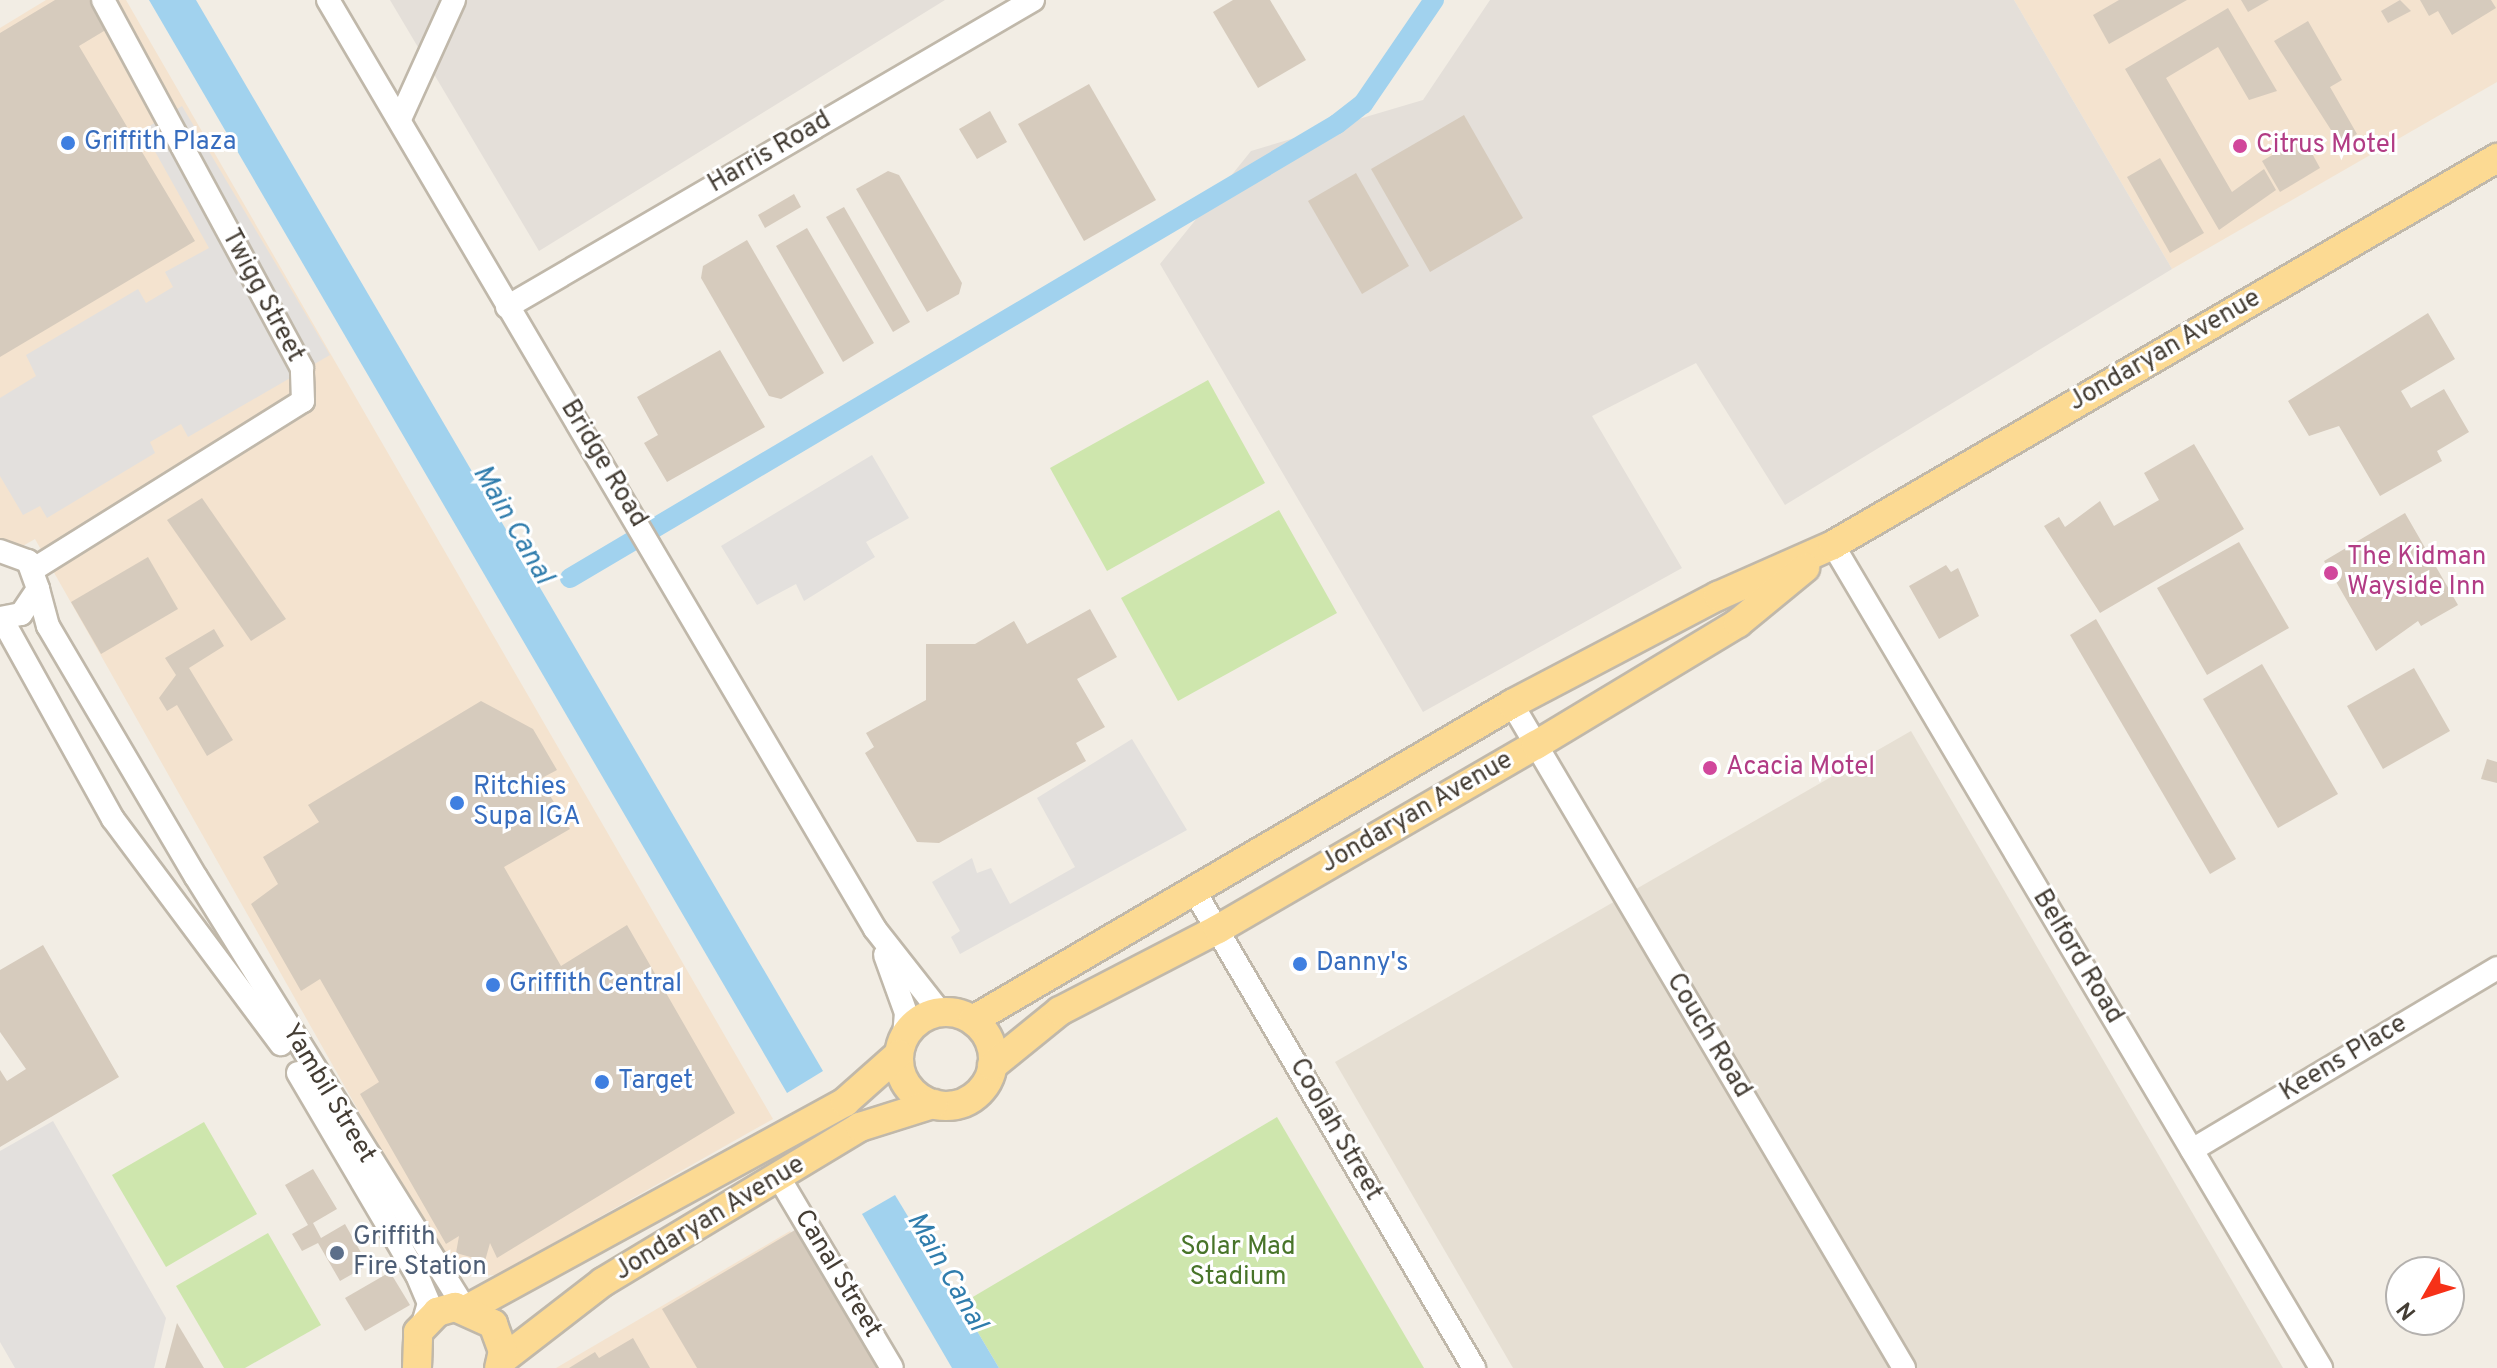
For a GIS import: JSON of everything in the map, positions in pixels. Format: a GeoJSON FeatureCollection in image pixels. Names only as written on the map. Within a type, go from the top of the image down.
{"type":"FeatureCollection","features":[{"type":"Feature","properties":{"kind":"main road","name":"Jondaryan Avenue"},"geometry":{"type":"LineString","coordinates":[[973,1020],[1512,704],[1833,545],[2497,158]]}},
{"type":"Feature","properties":{"kind":"main road","name":"Jondaryan Avenue"},"geometry":{"type":"LineString","coordinates":[[992,1066],[1060,1011],[1218,929],[1536,745],[1738,623],[1833,545]]}},
{"type":"Feature","properties":{"kind":"main road"},"geometry":{"type":"LineString","coordinates":[[940,1012],[973,1020],[989,1040],[992,1066],[965,1102],[933,1104],[903,1079],[901,1046],[940,1012]]}},
{"type":"Feature","properties":{"kind":"main road","name":"Jondaryan Avenue"},"geometry":{"type":"LineString","coordinates":[[420,1328],[446,1308],[466,1307],[801,1128],[845,1102],[901,1046]]}},
{"type":"Feature","properties":{"kind":"main road","name":"Jondaryan Avenue"},"geometry":{"type":"LineString","coordinates":[[501,1364],[603,1282],[781,1181],[860,1127],[933,1104]]}},
{"type":"Feature","properties":{"kind":"main road"},"geometry":{"type":"LineString","coordinates":[[466,1307],[493,1324],[501,1364]]}},
{"type":"Feature","properties":{"kind":"main road"},"geometry":{"type":"LineString","coordinates":[[393,1368],[420,1328]]}},
{"type":"Feature","properties":{"kind":"main road"},"geometry":{"type":"LineString","coordinates":[[417,1368],[420,1328]]}},
{"type":"Feature","properties":{"kind":"street","name":"Twigg Street"},"geometry":{"type":"LineString","coordinates":[[36,579],[303,401],[302,368],[103,0]]}},
{"type":"Feature","properties":{"kind":"street","name":"Bridge Road"},"geometry":{"type":"LineString","coordinates":[[328,0],[507,307],[661,560],[875,929],[940,1012]]}},
{"type":"Feature","properties":{"kind":"street"},"geometry":{"type":"LineString","coordinates":[[400,119],[454,0]]}},
{"type":"Feature","properties":{"kind":"street","name":"Harris Road"},"geometry":{"type":"LineString","coordinates":[[507,307],[1033,0]]}},
{"type":"Feature","properties":{"kind":"street","name":"Belford Road"},"geometry":{"type":"LineString","coordinates":[[1833,545],[2321,1368]]}},
{"type":"Feature","properties":{"kind":"street"},"geometry":{"type":"LineString","coordinates":[[1,619],[29,608],[36,579],[3,546]]}},
{"type":"Feature","properties":{"kind":"street","name":"Yambil Street"},"geometry":{"type":"LineString","coordinates":[[36,579],[48,626],[196,877],[466,1307]]}},
{"type":"Feature","properties":{"kind":"street","name":"Yambil Street"},"geometry":{"type":"LineString","coordinates":[[1,619],[113,819],[243,996],[270,1026],[417,1275],[429,1303],[420,1328]]}},
{"type":"Feature","properties":{"kind":"street","name":"Couch Road"},"geometry":{"type":"LineString","coordinates":[[1512,704],[1904,1368]]}},
{"type":"Feature","properties":{"kind":"street","name":"Yambil Street"},"geometry":{"type":"LineString","coordinates":[[196,877],[185,899],[243,996]]}},
{"type":"Feature","properties":{"kind":"street","name":"Coolah Street"},"geometry":{"type":"LineString","coordinates":[[1195,892],[1474,1368]]}},
{"type":"Feature","properties":{"kind":"street","name":"Bridge Road"},"geometry":{"type":"LineString","coordinates":[[875,929],[906,1013],[901,1046]]}},
{"type":"Feature","properties":{"kind":"street","name":"Keens Place"},"geometry":{"type":"LineString","coordinates":[[2192,1150],[2497,968]]}},
{"type":"Feature","properties":{"kind":"street","name":"Canal Street"},"geometry":{"type":"LineString","coordinates":[[781,1181],[892,1368]]}},
{"type":"Feature","properties":{"kind":"shaded area"},"geometry":{"type":"Polygon","coordinates":[[[46,0],[126,0],[773,1119],[497,1275],[468,1276],[435,1246],[35,539],[0,559],[0,28],[46,0]]]}},
{"type":"Feature","properties":{"kind":"shaded area"},"geometry":{"type":"Polygon","coordinates":[[[390,0],[945,0],[539,251],[390,0]]]}},
{"type":"Feature","properties":{"kind":"shaded area"},"geometry":{"type":"Polygon","coordinates":[[[1490,0],[2014,0],[2172,269],[1785,505],[1696,363],[1592,416],[1682,568],[1423,712],[1160,264],[1251,151],[1423,100],[1490,0]]]}},
{"type":"Feature","properties":{"kind":"shaded area"},"geometry":{"type":"Polygon","coordinates":[[[2014,0],[2497,0],[2497,82],[2172,269],[2014,0]]]}},
{"type":"Feature","properties":{"kind":"shaded area"},"geometry":{"type":"Polygon","coordinates":[[[182,106],[330,355],[188,437],[181,424],[150,442],[155,453],[47,518],[40,506],[23,515],[0,476],[0,398],[36,376],[26,355],[138,289],[146,303],[173,287],[165,272],[209,248],[143,130],[182,106]]]}},
{"type":"Feature","properties":{"kind":"shaded area"},"geometry":{"type":"Polygon","coordinates":[[[872,455],[909,518],[866,542],[875,557],[804,601],[796,584],[757,605],[721,546],[872,455]]]}},
{"type":"Feature","properties":{"kind":"shaded area"},"geometry":{"type":"Polygon","coordinates":[[[1911,731],[2283,1368],[1513,1368],[1335,1062],[1911,731]]]}},
{"type":"Feature","properties":{"kind":"shaded area"},"geometry":{"type":"Polygon","coordinates":[[[1132,739],[1187,830],[960,954],[951,937],[960,931],[932,882],[972,858],[977,873],[991,868],[1010,904],[1075,867],[1037,798],[1132,739]]]}},
{"type":"Feature","properties":{"kind":"shaded area"},"geometry":{"type":"Polygon","coordinates":[[[53,1121],[166,1318],[154,1368],[15,1368],[0,1342],[0,1151],[53,1121]]]}},
{"type":"Feature","properties":{"kind":"shaded area"},"geometry":{"type":"Polygon","coordinates":[[[790,1231],[871,1368],[556,1368],[790,1231]]]}},
{"type":"Feature","properties":{"kind":"green space"},"geometry":{"type":"Polygon","coordinates":[[[1208,380],[1265,483],[1107,571],[1050,468],[1208,380]]]}},
{"type":"Feature","properties":{"kind":"green space"},"geometry":{"type":"Polygon","coordinates":[[[1279,510],[1337,613],[1178,701],[1121,598],[1279,510]]]}},
{"type":"Feature","properties":{"kind":"green space","name":"Solar Mad Stadium"},"geometry":{"type":"Polygon","coordinates":[[[1277,1117],[1424,1368],[999,1368],[961,1304],[1277,1117]]]}},
{"type":"Feature","properties":{"kind":"green space"},"geometry":{"type":"Polygon","coordinates":[[[204,1122],[257,1214],[166,1267],[112,1175],[204,1122]]]}},
{"type":"Feature","properties":{"kind":"green space"},"geometry":{"type":"Polygon","coordinates":[[[268,1233],[321,1325],[245,1368],[224,1368],[176,1286],[268,1233]]]}},
{"type":"Feature","properties":{"kind":"water"},"geometry":{"type":"Polygon","coordinates":[[[149,0],[196,0],[823,1071],[787,1093],[149,0]]]}},
{"type":"Feature","properties":{"kind":"water","name":"Main Canal"},"geometry":{"type":"Polygon","coordinates":[[[895,1195],[999,1368],[952,1368],[862,1214],[895,1195]]]}},
{"type":"Feature","properties":{"kind":"building","name":"Griffith Plaza"},"geometry":{"type":"Polygon","coordinates":[[[55,0],[92,0],[109,28],[79,46],[195,241],[0,357],[0,33],[55,0]]]}},
{"type":"Feature","properties":{"kind":"building"},"geometry":{"type":"Polygon","coordinates":[[[1233,0],[1270,0],[1306,60],[1258,88],[1213,12],[1233,0]]]}},
{"type":"Feature","properties":{"kind":"building"},"geometry":{"type":"Polygon","coordinates":[[[2119,0],[2187,0],[2109,44],[2093,15],[2119,0]]]}},
{"type":"Feature","properties":{"kind":"building"},"geometry":{"type":"Polygon","coordinates":[[[2241,0],[2269,0],[2248,12],[2241,0]]]}},
{"type":"Feature","properties":{"kind":"building"},"geometry":{"type":"Polygon","coordinates":[[[2400,0],[2411,11],[2388,23],[2381,11],[2400,0]]]}},
{"type":"Feature","properties":{"kind":"building"},"geometry":{"type":"Polygon","coordinates":[[[2420,0],[2491,0],[2496,8],[2452,35],[2438,11],[2429,16],[2420,0]]]}},
{"type":"Feature","properties":{"kind":"building"},"geometry":{"type":"Polygon","coordinates":[[[2228,8],[2277,91],[2249,100],[2218,47],[2166,78],[2232,192],[2264,169],[2276,190],[2219,230],[2125,69],[2228,8]]]}},
{"type":"Feature","properties":{"kind":"building"},"geometry":{"type":"Polygon","coordinates":[[[2308,21],[2342,80],[2330,87],[2357,134],[2340,144],[2274,41],[2308,21]]]}},
{"type":"Feature","properties":{"kind":"building"},"geometry":{"type":"Polygon","coordinates":[[[1089,84],[1156,200],[1084,241],[1018,124],[1089,84]]]}},
{"type":"Feature","properties":{"kind":"building"},"geometry":{"type":"Polygon","coordinates":[[[990,111],[1007,142],[977,159],[959,129],[990,111]]]}},
{"type":"Feature","properties":{"kind":"building"},"geometry":{"type":"Polygon","coordinates":[[[1464,115],[1523,218],[1430,272],[1371,169],[1464,115]]]}},
{"type":"Feature","properties":{"kind":"building"},"geometry":{"type":"Polygon","coordinates":[[[2303,137],[2320,168],[2280,192],[2262,161],[2303,137]]]}},
{"type":"Feature","properties":{"kind":"building"},"geometry":{"type":"Polygon","coordinates":[[[2160,158],[2204,233],[2170,253],[2127,177],[2160,158]]]}},
{"type":"Feature","properties":{"kind":"building"},"geometry":{"type":"Polygon","coordinates":[[[888,171],[899,175],[962,283],[959,294],[927,312],[856,189],[888,171]]]}},
{"type":"Feature","properties":{"kind":"building"},"geometry":{"type":"Polygon","coordinates":[[[1356,173],[1409,266],[1362,294],[1308,201],[1356,173]]]}},
{"type":"Feature","properties":{"kind":"building"},"geometry":{"type":"Polygon","coordinates":[[[794,194],[801,207],[765,228],[758,215],[794,194]]]}},
{"type":"Feature","properties":{"kind":"building"},"geometry":{"type":"Polygon","coordinates":[[[844,207],[910,322],[893,332],[826,217],[844,207]]]}},
{"type":"Feature","properties":{"kind":"building"},"geometry":{"type":"Polygon","coordinates":[[[807,228],[874,343],[843,362],[776,246],[807,228]]]}},
{"type":"Feature","properties":{"kind":"building"},"geometry":{"type":"Polygon","coordinates":[[[747,240],[824,373],[781,399],[769,396],[701,278],[703,266],[747,240]]]}},
{"type":"Feature","properties":{"kind":"building"},"geometry":{"type":"Polygon","coordinates":[[[2428,313],[2455,359],[2401,391],[2411,408],[2444,389],[2469,432],[2437,451],[2442,461],[2380,496],[2339,426],[2309,436],[2288,401],[2428,313]]]}},
{"type":"Feature","properties":{"kind":"building"},"geometry":{"type":"Polygon","coordinates":[[[720,350],[765,427],[667,482],[644,443],[658,435],[637,397],[720,350]]]}},
{"type":"Feature","properties":{"kind":"building"},"geometry":{"type":"Polygon","coordinates":[[[2194,444],[2244,529],[2100,613],[2044,526],[2059,517],[2065,527],[2100,501],[2114,526],[2159,500],[2144,473],[2194,444]]]}},
{"type":"Feature","properties":{"kind":"building"},"geometry":{"type":"Polygon","coordinates":[[[202,498],[286,619],[251,641],[167,520],[202,498]]]}},
{"type":"Feature","properties":{"kind":"building"},"geometry":{"type":"Polygon","coordinates":[[[2405,513],[2458,605],[2421,626],[2418,621],[2376,651],[2324,561],[2405,513]]]}},
{"type":"Feature","properties":{"kind":"building"},"geometry":{"type":"Polygon","coordinates":[[[2239,542],[2289,628],[2207,675],[2157,588],[2239,542]]]}},
{"type":"Feature","properties":{"kind":"building"},"geometry":{"type":"Polygon","coordinates":[[[148,557],[178,609],[101,654],[71,602],[148,557]]]}},
{"type":"Feature","properties":{"kind":"building"},"geometry":{"type":"Polygon","coordinates":[[[1946,565],[1951,572],[1958,568],[1979,616],[1939,639],[1909,586],[1946,565]]]}},
{"type":"Feature","properties":{"kind":"building"},"geometry":{"type":"Polygon","coordinates":[[[1090,609],[1117,657],[1077,679],[1105,727],[1076,743],[1086,761],[939,843],[917,842],[865,753],[874,747],[866,733],[926,700],[926,644],[975,644],[1014,621],[1027,644],[1090,609]]]}},
{"type":"Feature","properties":{"kind":"building"},"geometry":{"type":"Polygon","coordinates":[[[2096,619],[2236,859],[2210,874],[2070,635],[2096,619]]]}},
{"type":"Feature","properties":{"kind":"building"},"geometry":{"type":"Polygon","coordinates":[[[214,629],[224,646],[189,668],[233,740],[207,756],[177,705],[167,711],[159,698],[176,675],[165,658],[214,629]]]}},
{"type":"Feature","properties":{"kind":"building"},"geometry":{"type":"Polygon","coordinates":[[[2262,664],[2338,794],[2278,828],[2203,699],[2262,664]]]}},
{"type":"Feature","properties":{"kind":"building"},"geometry":{"type":"Polygon","coordinates":[[[2414,668],[2450,731],[2383,769],[2347,706],[2414,668]]]}},
{"type":"Feature","properties":{"kind":"building","name":"Griffith Central"},"geometry":{"type":"Polygon","coordinates":[[[481,701],[533,729],[557,770],[540,779],[570,829],[504,867],[561,966],[627,925],[735,1113],[497,1258],[490,1243],[485,1261],[456,1253],[459,1236],[446,1244],[360,1094],[379,1082],[320,979],[301,991],[251,904],[278,884],[263,857],[319,822],[308,805],[481,701]]]}},
{"type":"Feature","properties":{"kind":"building"},"geometry":{"type":"Polygon","coordinates":[[[2487,759],[2497,762],[2497,783],[2481,779],[2487,759]]]}},
{"type":"Feature","properties":{"kind":"building"},"geometry":{"type":"Polygon","coordinates":[[[43,945],[119,1077],[0,1147],[0,1070],[7,1081],[26,1069],[0,1032],[0,970],[43,945]]]}},
{"type":"Feature","properties":{"kind":"building"},"geometry":{"type":"Polygon","coordinates":[[[313,1169],[337,1209],[313,1223],[321,1238],[345,1224],[368,1265],[340,1281],[318,1243],[302,1251],[292,1234],[308,1225],[285,1185],[313,1169]]]}},
{"type":"Feature","properties":{"kind":"building"},"geometry":{"type":"Polygon","coordinates":[[[795,1230],[878,1368],[697,1368],[662,1309],[795,1230]]]}},
{"type":"Feature","properties":{"kind":"building"},"geometry":{"type":"Polygon","coordinates":[[[390,1272],[410,1305],[365,1331],[345,1298],[390,1272]]]}},
{"type":"Feature","properties":{"kind":"building"},"geometry":{"type":"Polygon","coordinates":[[[177,1323],[204,1368],[165,1368],[177,1323]]]}},
{"type":"Feature","properties":{"kind":"building"},"geometry":{"type":"Polygon","coordinates":[[[633,1338],[650,1368],[569,1368],[595,1352],[599,1358],[633,1338]]]}},
{"type":"Feature","properties":{"kind":"waterway"},"geometry":{"type":"LineString","coordinates":[[570,578],[1337,124],[1363,104],[1434,0]]}},
{"type":"Feature","properties":{"kind":"place","name":"Griffith Plaza"},"geometry":{"type":"Point","coordinates":[68,143]}},
{"type":"Feature","properties":{"kind":"place","name":"Citrus Motel"},"geometry":{"type":"Point","coordinates":[2240,146]}},
{"type":"Feature","properties":{"kind":"place","name":"The Kidman Wayside Inn"},"geometry":{"type":"Point","coordinates":[2331,573]}},
{"type":"Feature","properties":{"kind":"place","name":"Acacia Motel"},"geometry":{"type":"Point","coordinates":[1710,768]}},
{"type":"Feature","properties":{"kind":"place","name":"Ritchies Supa IGA"},"geometry":{"type":"Point","coordinates":[457,803]}},
{"type":"Feature","properties":{"kind":"place","name":"Danny's"},"geometry":{"type":"Point","coordinates":[1300,964]}},
{"type":"Feature","properties":{"kind":"place","name":"Griffith Central"},"geometry":{"type":"Point","coordinates":[493,985]}},
{"type":"Feature","properties":{"kind":"place","name":"Target"},"geometry":{"type":"Point","coordinates":[602,1082]}},
{"type":"Feature","properties":{"kind":"place","name":"Griffith Fire Station"},"geometry":{"type":"Point","coordinates":[337,1253]}}]}
